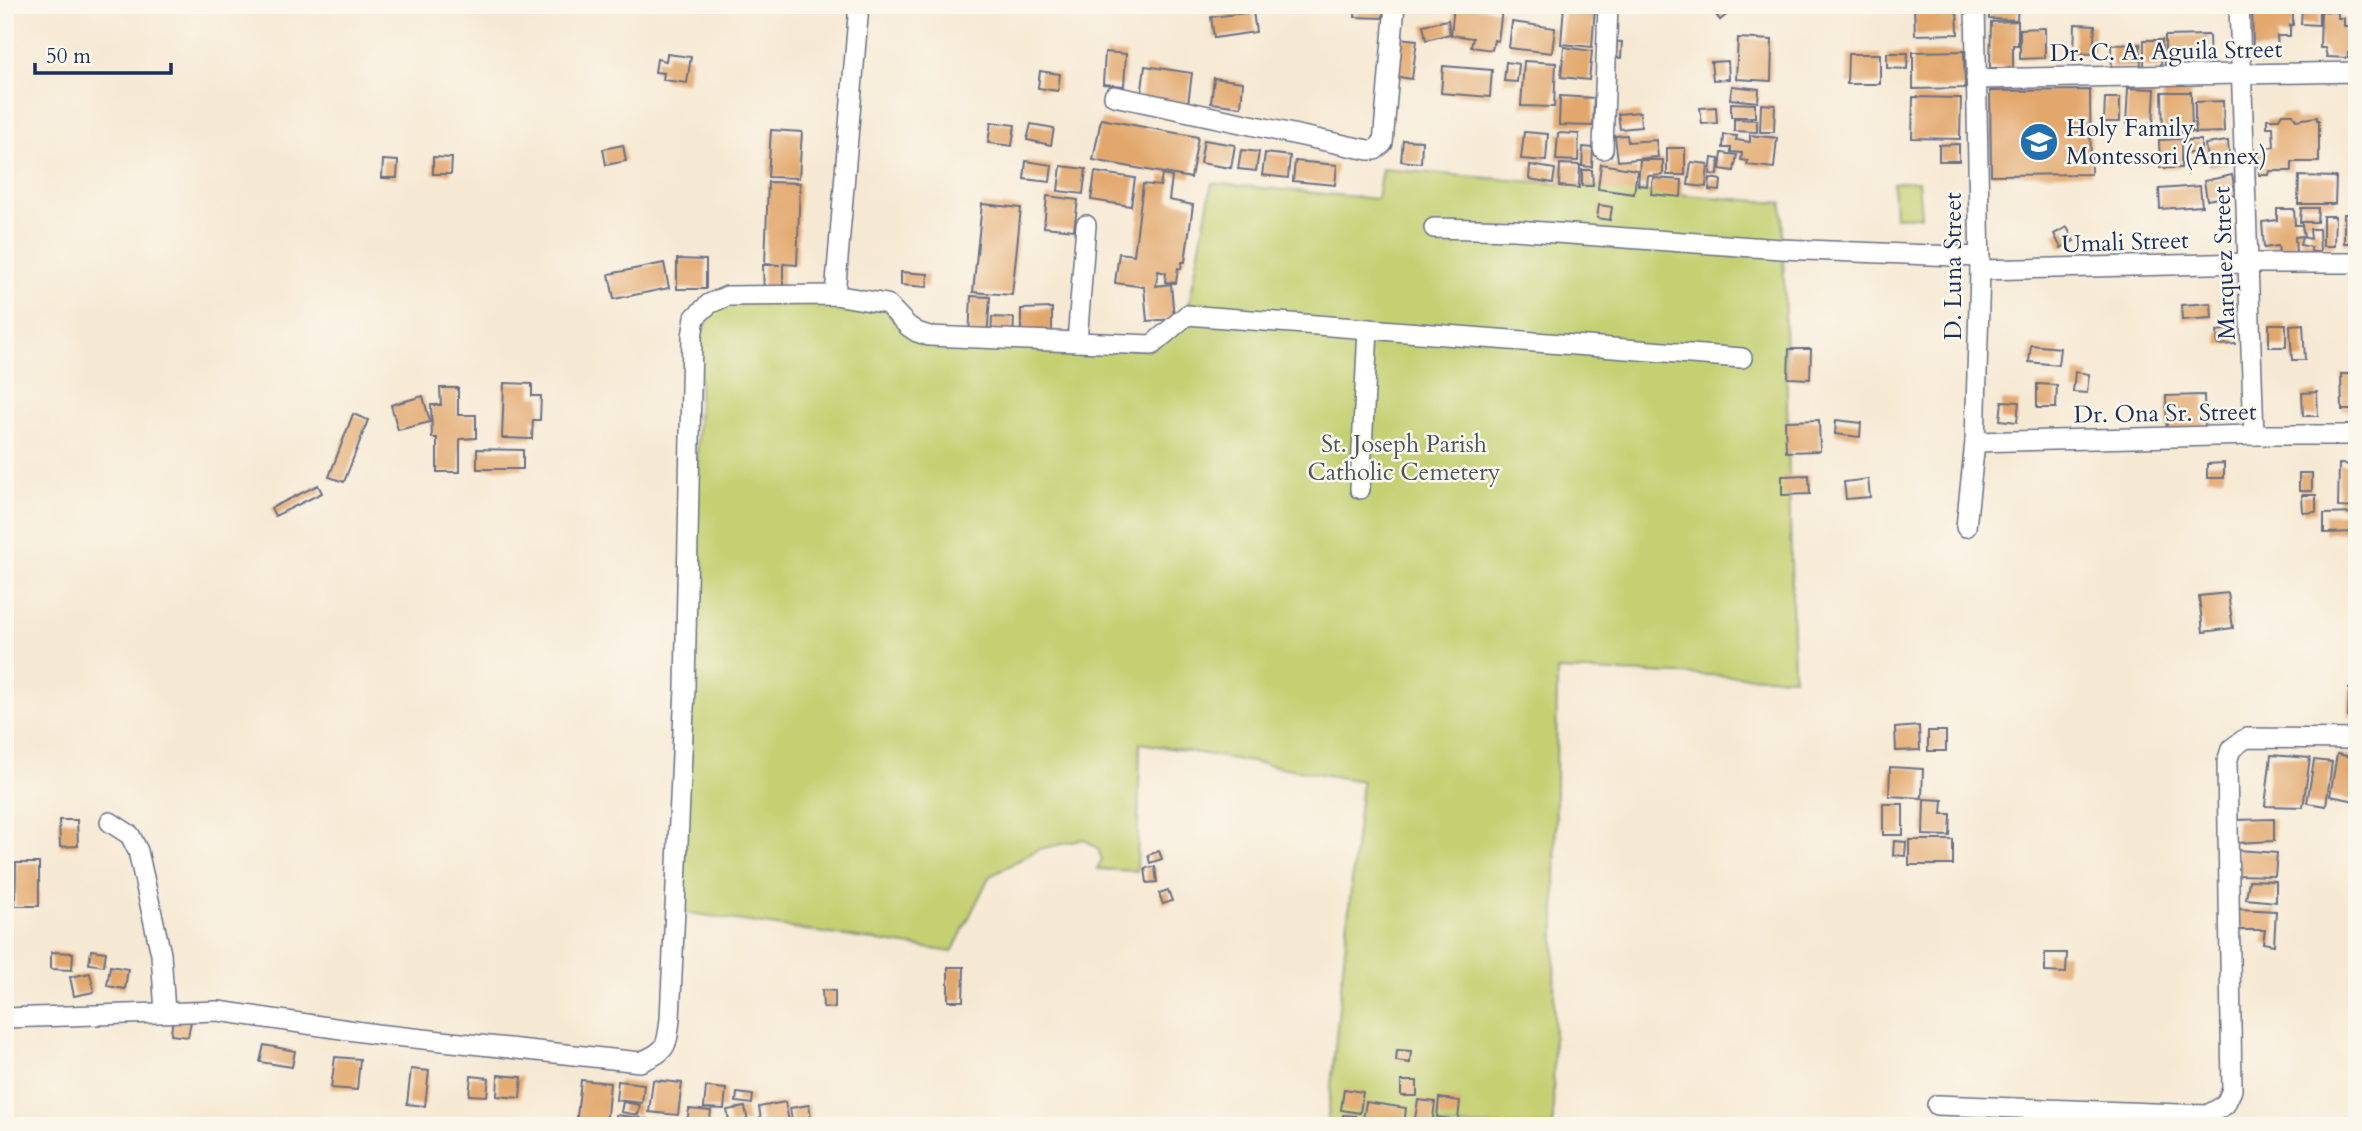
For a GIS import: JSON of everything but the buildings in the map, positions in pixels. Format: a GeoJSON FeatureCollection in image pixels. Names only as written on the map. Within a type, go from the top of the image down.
{"type":"FeatureCollection","features":[{"type":"Feature","properties":{"kind":"street"},"geometry":{"type":"LineString","coordinates":[[835,295],[859,5]]}},
{"type":"Feature","properties":{"kind":"street"},"geometry":{"type":"LineString","coordinates":[[1114,96],[1375,150],[1383,143],[1395,5]]}},
{"type":"Feature","properties":{"kind":"street"},"geometry":{"type":"LineString","coordinates":[[1603,149],[1608,5]]}},
{"type":"Feature","properties":{"kind":"street","name":"D. Luna Street"},"geometry":{"type":"LineString","coordinates":[[1966,527],[1975,442],[1980,263],[1975,5]]}},
{"type":"Feature","properties":{"kind":"street","name":"Marquez Street"},"geometry":{"type":"LineString","coordinates":[[2239,5],[2254,435]]}},
{"type":"Feature","properties":{"kind":"street","name":"Dr. C. A. Aguila Street"},"geometry":{"type":"LineString","coordinates":[[1976,79],[2357,72]]}},
{"type":"Feature","properties":{"kind":"street"},"geometry":{"type":"LineString","coordinates":[[1077,342],[1086,225]]}},
{"type":"Feature","properties":{"kind":"street","name":"Umali Street"},"geometry":{"type":"LineString","coordinates":[[1434,228],[1514,230],[1980,263],[2357,263]]}},
{"type":"Feature","properties":{"kind":"street"},"geometry":{"type":"LineString","coordinates":[[5,1018],[218,1011],[376,1034],[640,1062],[659,1054],[667,1045],[685,688],[692,337],[695,317],[709,304],[727,296],[835,295],[887,304],[908,326],[929,336],[1152,345],[1186,315],[1742,358]]}},
{"type":"Feature","properties":{"kind":"street"},"geometry":{"type":"LineString","coordinates":[[1360,489],[1368,329]]}},
{"type":"Feature","properties":{"kind":"street","name":"Dr. Ona Sr. Street"},"geometry":{"type":"LineString","coordinates":[[1975,442],[2357,435]]}},
{"type":"Feature","properties":{"kind":"street"},"geometry":{"type":"LineString","coordinates":[[1937,1105],[2207,1115],[2225,1105],[2232,1090],[2227,762],[2231,749],[2246,738],[2357,739]]}},
{"type":"Feature","properties":{"kind":"street"},"geometry":{"type":"LineString","coordinates":[[110,822],[130,835],[138,851],[161,954],[165,1012]]}},
{"type":"Feature","properties":{"kind":"green space","name":"St. Joseph Parish Catholic Cemetery"},"geometry":{"type":"Polygon","coordinates":[[[1382,169],[1782,203],[1794,678],[1557,670],[1553,1126],[1327,1126],[1362,781],[1140,743],[1137,871],[1097,869],[1102,860],[1098,849],[1084,839],[1039,849],[989,877],[952,952],[682,912],[701,334],[711,313],[727,302],[833,301],[883,307],[909,333],[1151,350],[1187,315],[1212,183],[1377,199],[1382,169]]]}},
{"type":"Feature","properties":{"kind":"green space"},"geometry":{"type":"Polygon","coordinates":[[[1918,181],[1921,216],[1895,217],[1893,183],[1918,181]]]}},
{"type":"Feature","properties":{"kind":"place","name":"Holy Family Montessori (Annex)"},"geometry":{"type":"Point","coordinates":[2039,142]}}]}
